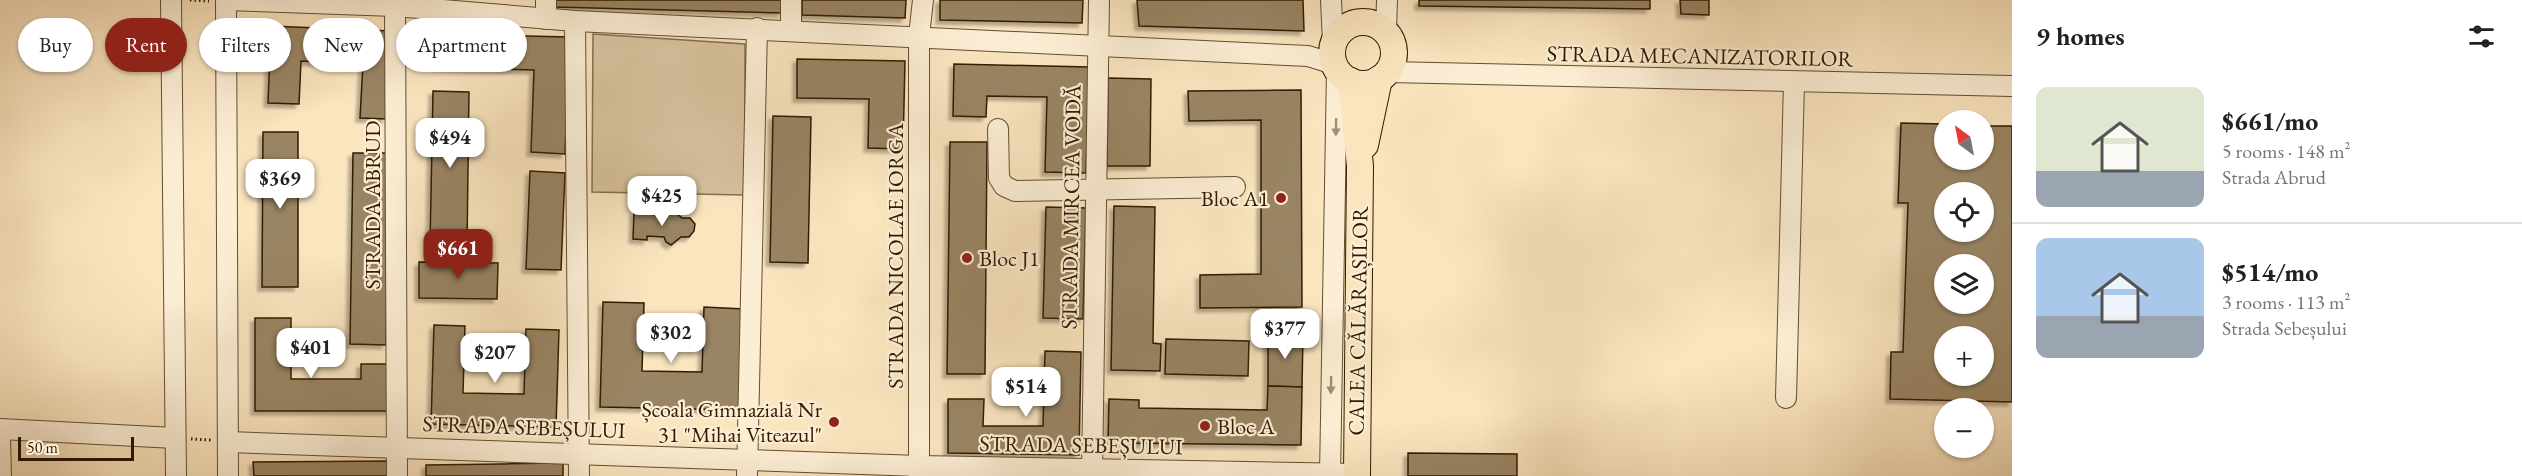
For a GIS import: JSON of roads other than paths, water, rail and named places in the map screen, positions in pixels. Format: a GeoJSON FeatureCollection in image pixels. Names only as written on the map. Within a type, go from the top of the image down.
{"type":"FeatureCollection","features":[{"type":"Feature","properties":{"kind":"main road","name":"CALEA CĂLĂRAȘILOR"},"geometry":{"type":"LineString","coordinates":[[1354,0],[1339,55],[1360,166],[1357,475]]}},
{"type":"Feature","properties":{"kind":"main road"},"geometry":{"type":"LineString","coordinates":[[1365,0],[1382,29],[1391,38],[1394,55],[1383,75],[1360,84],[1339,55],[1362,22],[1382,29]]}},
{"type":"Feature","properties":{"kind":"main road","name":"CALEA CĂLĂRAȘILOR"},"geometry":{"type":"LineString","coordinates":[[1360,166],[1383,75]]}},
{"type":"Feature","properties":{"kind":"street"},"geometry":{"type":"LineString","coordinates":[[171,0],[176,476]]}},
{"type":"Feature","properties":{"kind":"street"},"geometry":{"type":"LineString","coordinates":[[228,476],[226,0],[546,9],[575,21],[919,36],[1097,47],[1308,56],[1339,55]]}},
{"type":"Feature","properties":{"kind":"street"},"geometry":{"type":"LineString","coordinates":[[791,0],[791,30]]}},
{"type":"Feature","properties":{"kind":"street","name":"STRADA NICOLAE IORGA"},"geometry":{"type":"LineString","coordinates":[[919,471],[919,36],[923,0]]}},
{"type":"Feature","properties":{"kind":"street","name":"STRADA MIRCEA VODĂ"},"geometry":{"type":"LineString","coordinates":[[1091,473],[1099,0]]}},
{"type":"Feature","properties":{"kind":"street"},"geometry":{"type":"LineString","coordinates":[[1330,475],[1339,55],[1331,0]]}},
{"type":"Feature","properties":{"kind":"street"},"geometry":{"type":"LineString","coordinates":[[1382,29],[1387,0]]}},
{"type":"Feature","properties":{"kind":"street","name":"STRADA ABRUD"},"geometry":{"type":"LineString","coordinates":[[395,6],[397,476]]}},
{"type":"Feature","properties":{"kind":"street"},"geometry":{"type":"LineString","coordinates":[[575,21],[579,476]]}},
{"type":"Feature","properties":{"kind":"street"},"geometry":{"type":"LineString","coordinates":[[746,468],[757,28]]}},
{"type":"Feature","properties":{"kind":"street","name":"STRADA MECANIZATORILOR"},"geometry":{"type":"LineString","coordinates":[[1383,75],[2012,86]]}},
{"type":"Feature","properties":{"kind":"street"},"geometry":{"type":"LineString","coordinates":[[1786,398],[1794,82]]}},
{"type":"Feature","properties":{"kind":"street"},"geometry":{"type":"LineString","coordinates":[[999,129],[999,178],[1004,186],[1015,191],[1235,188]]}},
{"type":"Feature","properties":{"kind":"street"},"geometry":{"type":"LineString","coordinates":[[0,429],[175,438]]}},
{"type":"Feature","properties":{"kind":"street"},"geometry":{"type":"LineString","coordinates":[[0,436],[1,476]]}},
{"type":"Feature","properties":{"kind":"street","name":"STRADA SEBEȘULUI"},"geometry":{"type":"LineString","coordinates":[[228,442],[579,453],[746,468],[1357,475]]}},
{"type":"Feature","properties":{"kind":"place","name":"Bloc A1"},"geometry":{"type":"Point","coordinates":[1281,198]}},
{"type":"Feature","properties":{"kind":"place","name":"Bloc J1"},"geometry":{"type":"Point","coordinates":[967,258]}},
{"type":"Feature","properties":{"kind":"place","name":"Școala Gimnazială Nr 31 \"Mihai Viteazul\""},"geometry":{"type":"Point","coordinates":[834,422]}},
{"type":"Feature","properties":{"kind":"place","name":"Bloc A"},"geometry":{"type":"Point","coordinates":[1205,426]}}]}
